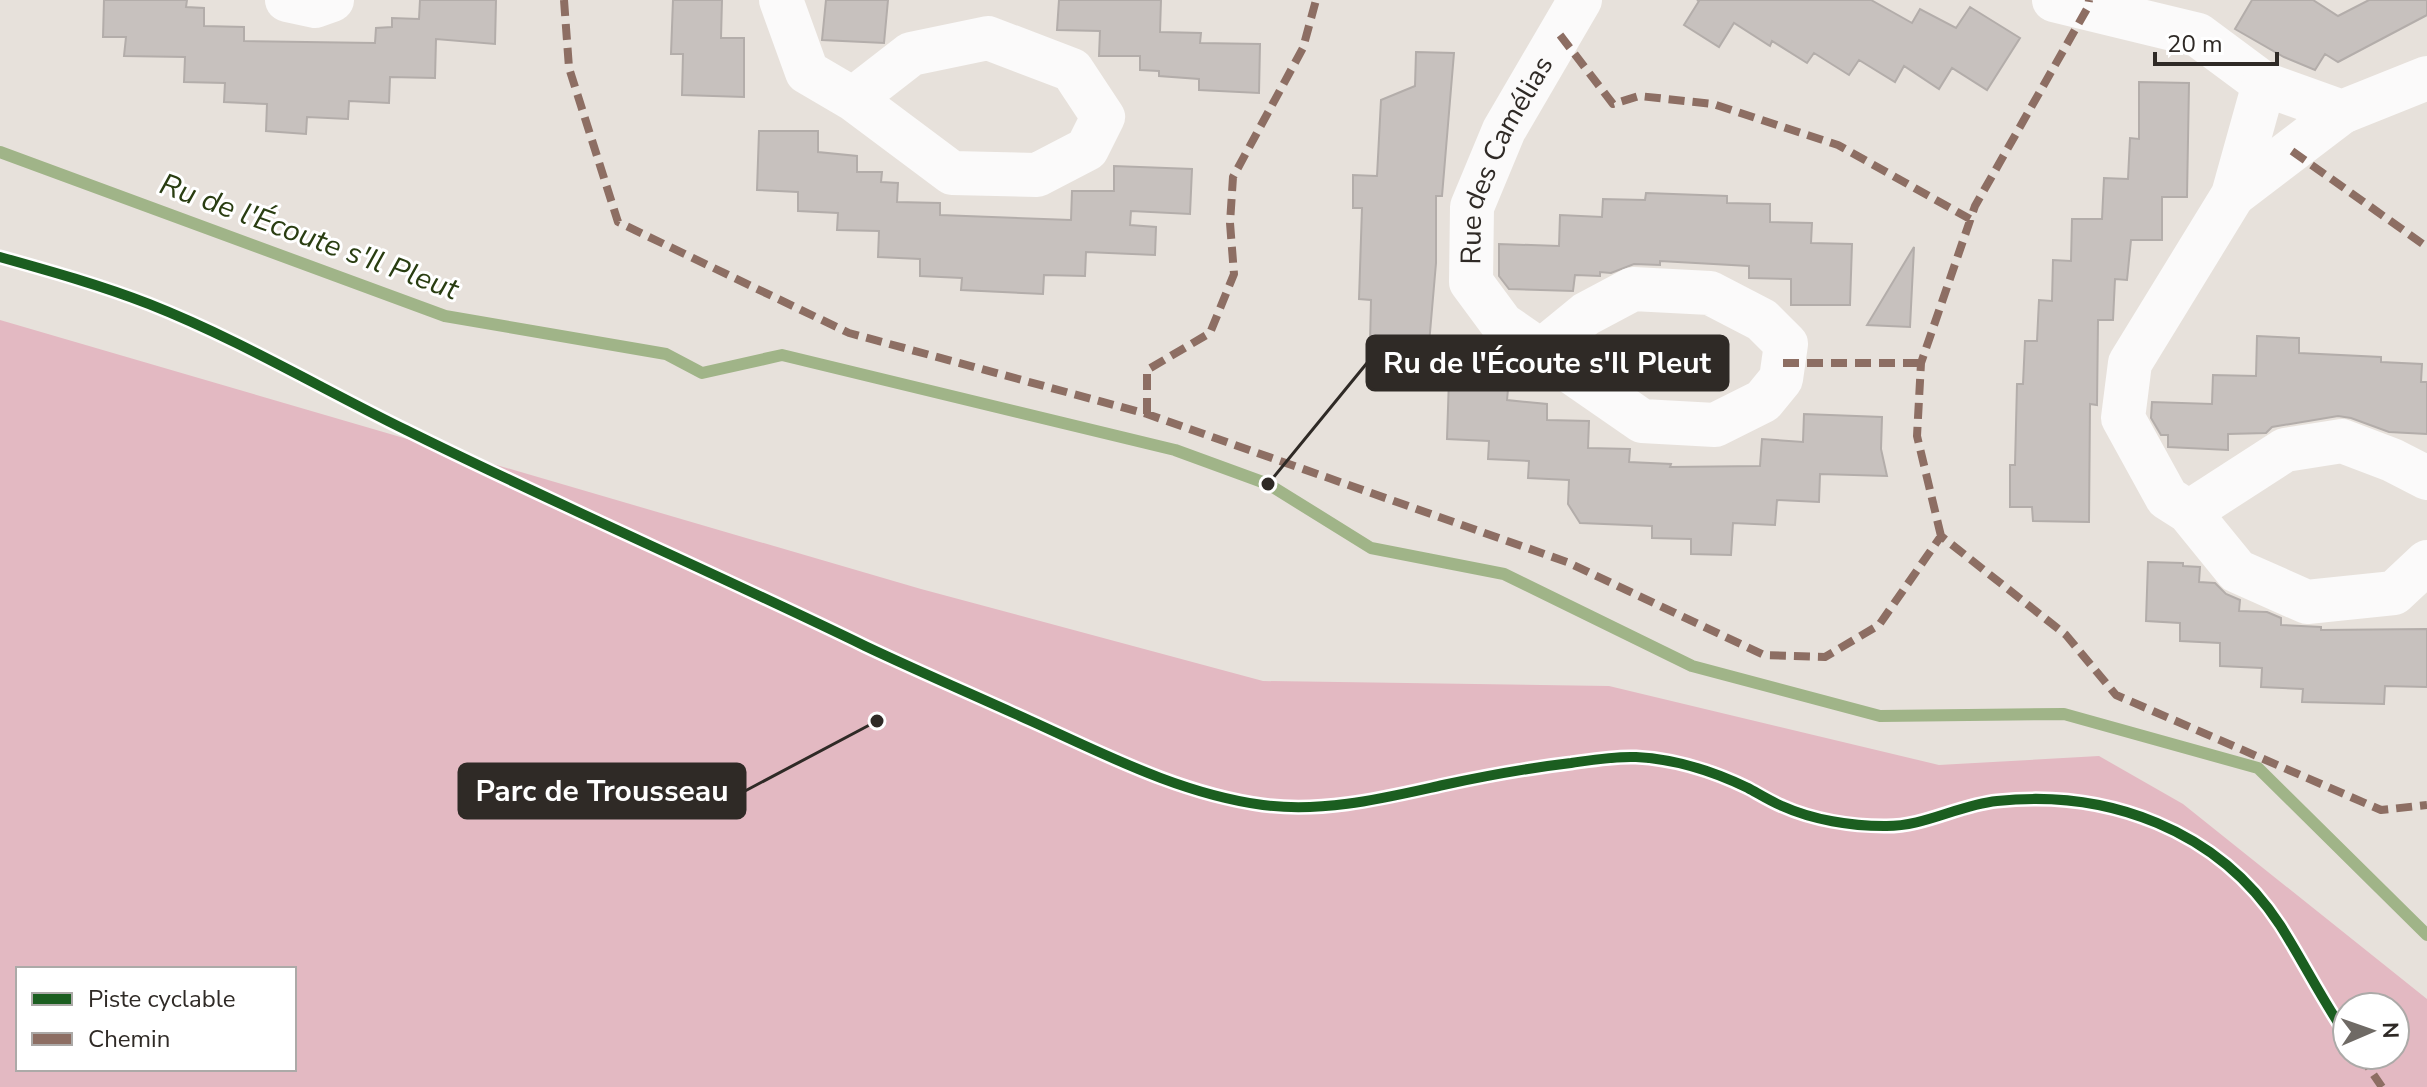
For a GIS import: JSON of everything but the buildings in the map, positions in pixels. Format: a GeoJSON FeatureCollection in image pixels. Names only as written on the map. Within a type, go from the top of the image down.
{"type":"FeatureCollection","features":[{"type":"Feature","properties":{"kind":"street"},"geometry":{"type":"LineString","coordinates":[[287,0],[315,6],[332,0]]}},
{"type":"Feature","properties":{"kind":"street"},"geometry":{"type":"LineString","coordinates":[[781,0],[807,72],[853,99],[952,173],[1037,175],[1087,149],[1103,117],[1072,70],[988,38],[911,54],[853,99]]}},
{"type":"Feature","properties":{"kind":"street","name":"Rue des Camélias"},"geometry":{"type":"LineString","coordinates":[[1542,350],[1586,314],[1633,289],[1710,293],[1762,320],[1786,344],[1781,379],[1763,401],[1715,425],[1642,421],[1502,324],[1471,282],[1472,207],[1504,130],[1580,0]]}},
{"type":"Feature","properties":{"kind":"street"},"geometry":{"type":"LineString","coordinates":[[2054,0],[2198,35],[2264,84],[2342,112]]}},
{"type":"Feature","properties":{"kind":"street"},"geometry":{"type":"LineString","coordinates":[[2233,195],[2342,112],[2427,78]]}},
{"type":"Feature","properties":{"kind":"street"},"geometry":{"type":"LineString","coordinates":[[2264,84],[2233,195],[2130,363],[2123,418],[2167,498],[2189,512],[2237,571],[2307,602],[2394,593],[2427,562]]}},
{"type":"Feature","properties":{"kind":"street"},"geometry":{"type":"LineString","coordinates":[[2189,512],[2285,450],[2314,445],[2342,441],[2392,460],[2427,478]]}},
{"type":"Feature","properties":{"kind":"shaded area"},"geometry":{"type":"Polygon","coordinates":[[[0,320],[921,589],[1263,681],[1609,686],[1939,765],[2099,756],[2183,804],[2427,999],[2427,1087],[0,1087],[0,320]]]}},
{"type":"Feature","properties":{"kind":"waterway","name":"Ru de l'Écoute s'Il Pleut"},"geometry":{"type":"LineString","coordinates":[[0,152],[445,316],[666,354],[702,373],[782,355],[1175,450],[1268,484],[1371,548],[1504,574],[1692,666],[1880,716],[2064,714],[2258,768],[2427,935]]}},
{"type":"Feature","properties":{"kind":"marked path"},"geometry":{"type":"LineString","coordinates":[[564,0],[569,68],[618,222],[849,333],[1147,414],[1567,562],[1764,655],[1825,657],[1879,625],[1941,536],[2066,635],[2116,695],[2381,810],[2427,805]]}},
{"type":"Feature","properties":{"kind":"marked path"},"geometry":{"type":"LineString","coordinates":[[1147,414],[1147,370],[1210,333],[1234,274],[1230,223],[1233,177],[1303,48],[1316,0]]}},
{"type":"Feature","properties":{"kind":"marked path"},"geometry":{"type":"LineString","coordinates":[[1941,536],[1917,436],[1921,363],[1975,206],[2088,7],[2089,0]]}},
{"type":"Feature","properties":{"kind":"marked path"},"geometry":{"type":"LineString","coordinates":[[1560,35],[1613,104],[1639,96],[1713,104],[1838,145],[1970,219]]}},
{"type":"Feature","properties":{"kind":"marked path"},"geometry":{"type":"LineString","coordinates":[[2292,151],[2427,247]]}},
{"type":"Feature","properties":{"kind":"marked path"},"geometry":{"type":"LineString","coordinates":[[1783,363],[1921,363]]}},
{"type":"Feature","properties":{"kind":"marked path"},"geometry":{"type":"LineString","coordinates":[[2371,1071],[2382,1087]]}},
{"type":"Feature","properties":{"kind":"cycle path"},"geometry":{"type":"LineString","coordinates":[[0,257],[112,291],[182,318],[463,458],[886,656],[1173,783],[1263,805],[1331,806],[1523,770],[1603,758],[1636,757],[1694,767],[1735,782],[1794,811],[1858,825],[1913,823],[1997,801],[2038,799],[2079,802],[2119,810],[2157,823],[2192,841],[2225,864],[2255,892],[2280,925],[2331,1012]]}},
{"type":"Feature","properties":{"kind":"place","name":"Ru de l'Écoute s'Il Pleut"},"geometry":{"type":"Point","coordinates":[1268,484]}},
{"type":"Feature","properties":{"kind":"place","name":"Parc de Trousseau"},"geometry":{"type":"Point","coordinates":[877,721]}}]}
